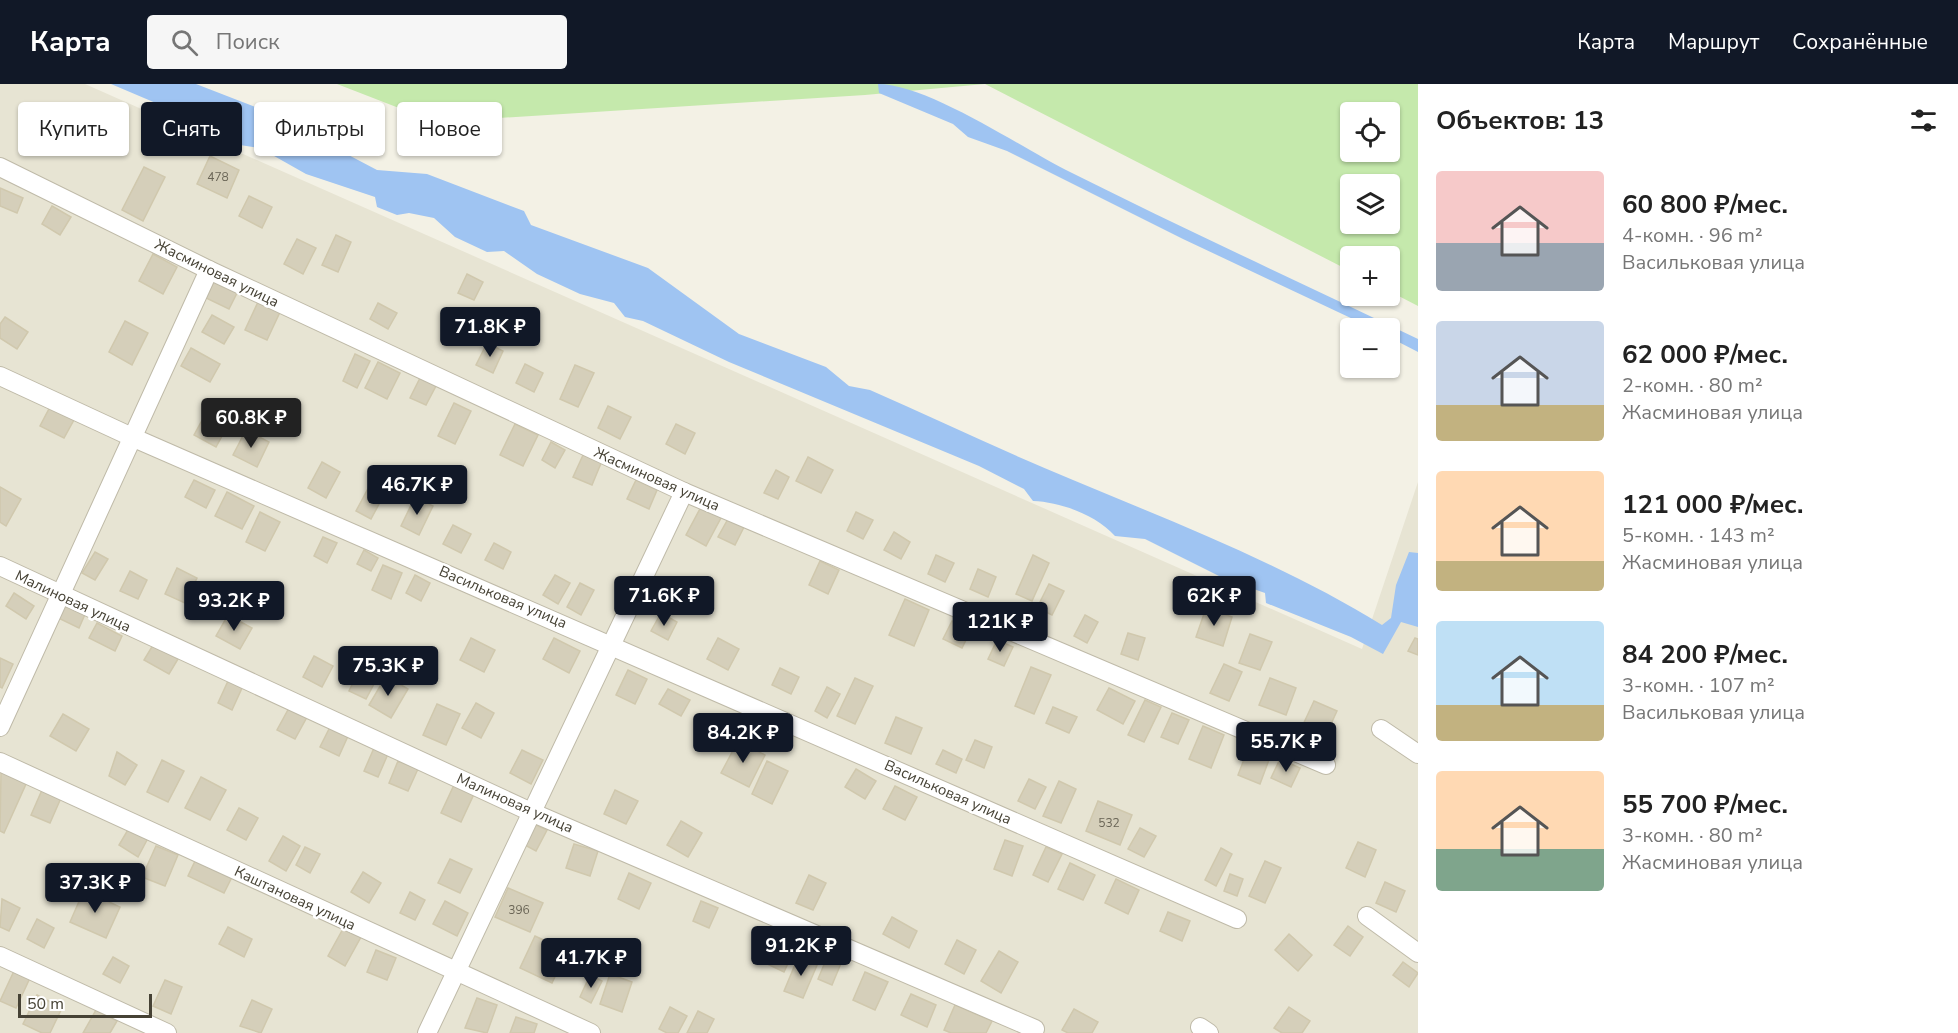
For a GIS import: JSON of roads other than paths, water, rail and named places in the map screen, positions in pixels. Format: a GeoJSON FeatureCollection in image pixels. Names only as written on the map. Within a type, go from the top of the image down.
{"type":"FeatureCollection","features":[{"type":"Feature","properties":{"kind":"street","name":"Жасминовая улица"},"geometry":{"type":"LineString","coordinates":[[0,167],[209,270],[684,492],[1326,765]]}},
{"type":"Feature","properties":{"kind":"street"},"geometry":{"type":"LineString","coordinates":[[0,727],[62,597],[209,270]]}},
{"type":"Feature","properties":{"kind":"street","name":"Васильковая улица"},"geometry":{"type":"LineString","coordinates":[[0,376],[134,438],[1236,919]]}},
{"type":"Feature","properties":{"kind":"street"},"geometry":{"type":"LineString","coordinates":[[427,1033],[684,492]]}},
{"type":"Feature","properties":{"kind":"street","name":"Малиновая улица"},"geometry":{"type":"LineString","coordinates":[[0,566],[62,597],[531,812],[1035,1029]]}},
{"type":"Feature","properties":{"kind":"street"},"geometry":{"type":"LineString","coordinates":[[1381,729],[1418,754]]}},
{"type":"Feature","properties":{"kind":"street","name":"Каштановая улица"},"geometry":{"type":"LineString","coordinates":[[0,762],[591,1033]]}},
{"type":"Feature","properties":{"kind":"street"},"geometry":{"type":"LineString","coordinates":[[1367,916],[1418,954]]}},
{"type":"Feature","properties":{"kind":"street"},"geometry":{"type":"LineString","coordinates":[[0,956],[167,1033]]}},
{"type":"Feature","properties":{"kind":"water"},"geometry":{"type":"Polygon","coordinates":[[[111,84],[196,84],[254,107],[254,147],[242,145],[242,102],[153,102],[111,84]]]}},
{"type":"Feature","properties":{"kind":"water"},"geometry":{"type":"Polygon","coordinates":[[[878,84],[898,87],[947,105],[1066,170],[1340,302],[1340,306],[1349,306],[1374,318],[1351,318],[1183,239],[1007,151],[968,137],[953,124],[879,93],[878,84]]]}},
{"type":"Feature","properties":{"kind":"water"},"geometry":{"type":"Polygon","coordinates":[[[274,156],[350,156],[377,170],[427,174],[524,211],[531,225],[648,268],[739,334],[826,367],[849,386],[870,390],[1022,458],[1230,546],[1308,583],[1382,625],[1391,618],[1396,585],[1409,552],[1418,553],[1418,627],[1401,622],[1383,654],[1351,637],[1266,603],[1265,593],[1225,579],[1145,539],[1115,536],[1098,522],[1077,511],[1055,504],[1033,501],[1024,489],[979,466],[729,362],[643,321],[625,317],[614,303],[580,294],[537,274],[504,251],[487,252],[455,237],[434,218],[409,213],[397,215],[377,207],[375,197],[306,174],[274,156]]]}},
{"type":"Feature","properties":{"kind":"water"},"geometry":{"type":"Polygon","coordinates":[[[1400,330],[1418,339],[1418,352],[1400,343],[1400,330]]]}}]}
